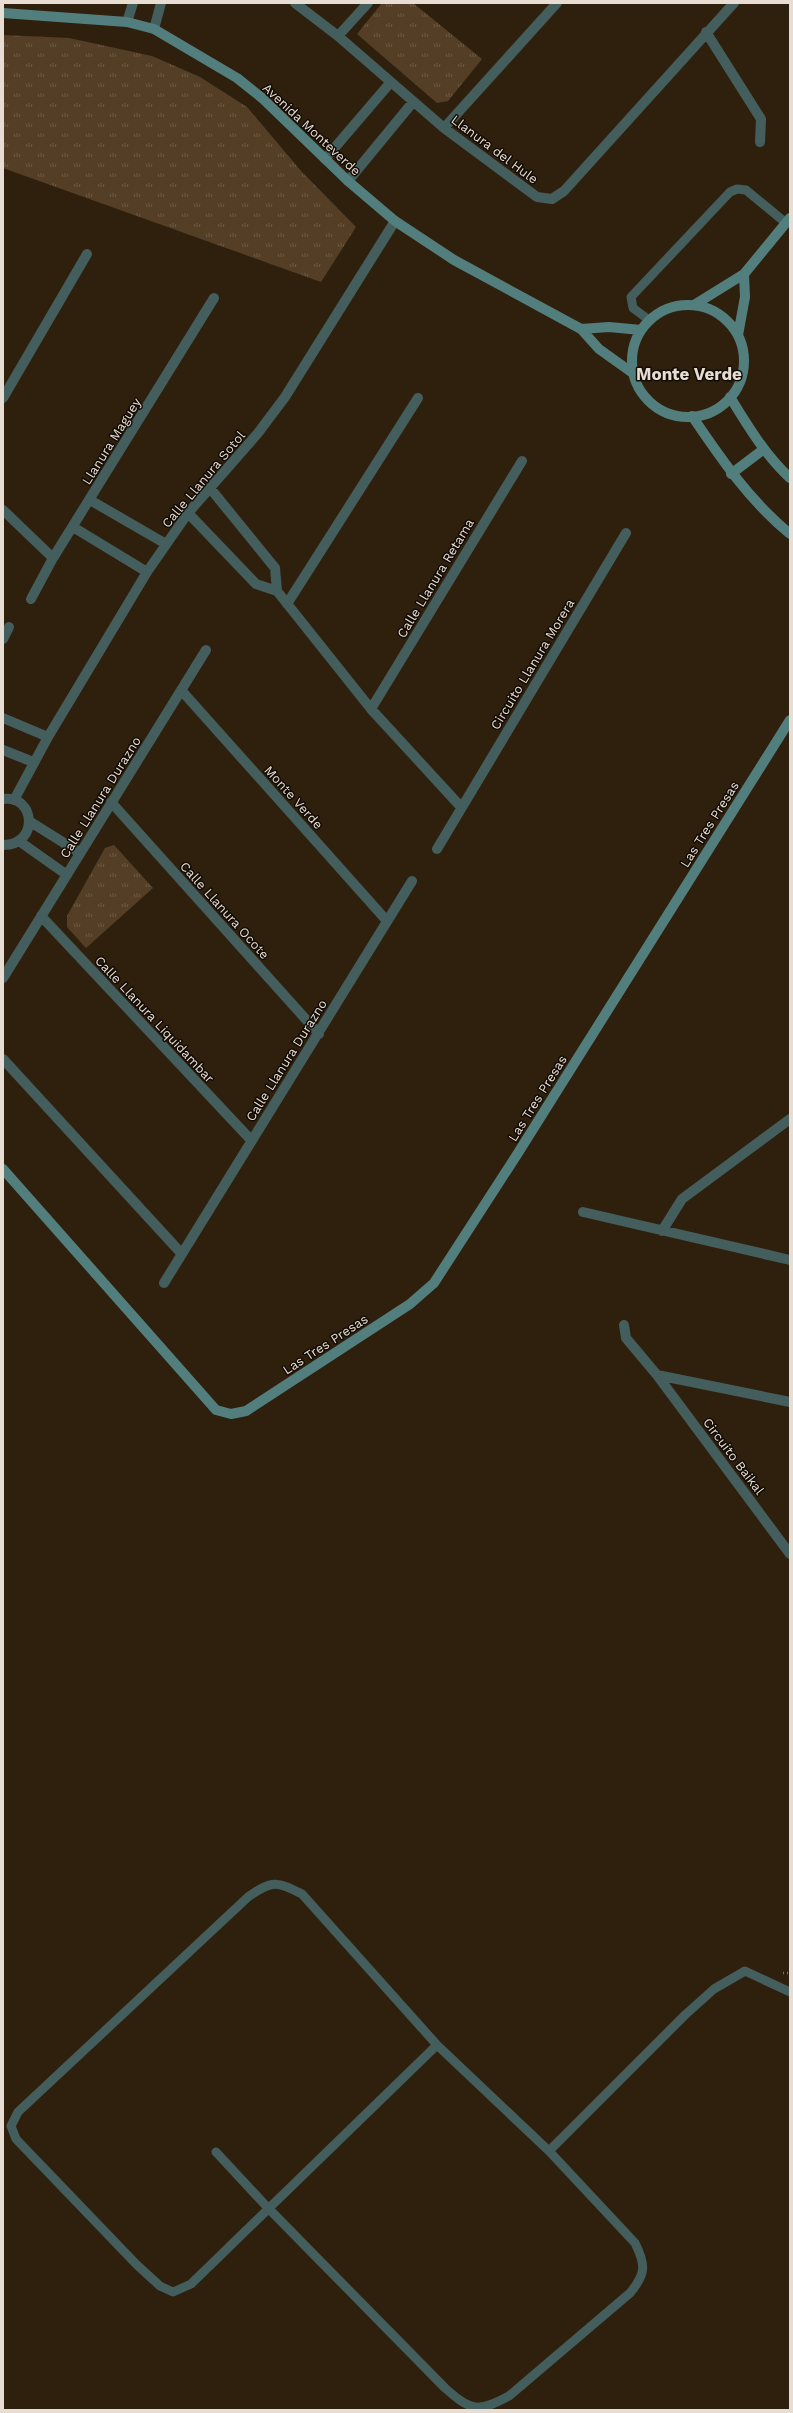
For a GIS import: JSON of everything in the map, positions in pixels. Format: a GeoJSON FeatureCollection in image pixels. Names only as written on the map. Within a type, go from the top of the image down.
{"type":"FeatureCollection","features":[{"type":"Feature","properties":{"kind":"street"},"geometry":{"type":"LineString","coordinates":[[127,22],[132,3]]}},
{"type":"Feature","properties":{"kind":"street"},"geometry":{"type":"LineString","coordinates":[[154,29],[161,3]]}},
{"type":"Feature","properties":{"kind":"street","name":"Llanura del Hule"},"geometry":{"type":"LineString","coordinates":[[295,3],[338,36],[390,83],[444,128],[537,197],[552,199],[564,191],[706,32],[734,3]]}},
{"type":"Feature","properties":{"kind":"street"},"geometry":{"type":"LineString","coordinates":[[338,36],[368,3]]}},
{"type":"Feature","properties":{"kind":"street"},"geometry":{"type":"LineString","coordinates":[[444,128],[557,3]]}},
{"type":"Feature","properties":{"kind":"street","name":"Avenida Monteverde"},"geometry":{"type":"LineString","coordinates":[[3,13],[127,22],[154,29],[237,78],[262,98],[348,181],[395,221],[500,287],[581,329],[600,349],[634,374]]}},
{"type":"Feature","properties":{"kind":"street"},"geometry":{"type":"LineString","coordinates":[[706,32],[761,119],[760,142]]}},
{"type":"Feature","properties":{"kind":"street"},"geometry":{"type":"LineString","coordinates":[[325,159],[390,83]]}},
{"type":"Feature","properties":{"kind":"street"},"geometry":{"type":"LineString","coordinates":[[348,181],[413,102]]}},
{"type":"Feature","properties":{"kind":"street"},"geometry":{"type":"LineString","coordinates":[[694,305],[744,274],[788,220]]}},
{"type":"Feature","properties":{"kind":"street","name":"Calle Llanura Sotol"},"geometry":{"type":"LineString","coordinates":[[14,800],[33,762],[147,572],[188,513],[286,398],[395,221]]}},
{"type":"Feature","properties":{"kind":"street"},"geometry":{"type":"LineString","coordinates":[[3,398],[87,254]]}},
{"type":"Feature","properties":{"kind":"street"},"geometry":{"type":"LineString","coordinates":[[738,335],[744,297],[744,274]]}},
{"type":"Feature","properties":{"kind":"street","name":"Llanura Maguey"},"geometry":{"type":"LineString","coordinates":[[31,599],[54,558],[214,298]]}},
{"type":"Feature","properties":{"kind":"street","name":"Avenida Monteverde"},"geometry":{"type":"LineString","coordinates":[[694,305],[711,310],[722,317],[738,335],[743,351],[744,367],[739,384],[730,398],[713,410],[692,416],[676,415],[662,410],[649,401],[639,388],[634,374],[632,359],[634,344],[641,330],[650,320],[663,311],[678,306],[694,305]]}},
{"type":"Feature","properties":{"kind":"street"},"geometry":{"type":"LineString","coordinates":[[581,329],[609,327],[641,330]]}},
{"type":"Feature","properties":{"kind":"street"},"geometry":{"type":"LineString","coordinates":[[287,604],[418,398]]}},
{"type":"Feature","properties":{"kind":"street"},"geometry":{"type":"LineString","coordinates":[[730,398],[764,449],[777,466],[790,478]]}},
{"type":"Feature","properties":{"kind":"street"},"geometry":{"type":"LineString","coordinates":[[692,416],[732,474],[768,516],[790,534]]}},
{"type":"Feature","properties":{"kind":"street"},"geometry":{"type":"LineString","coordinates":[[732,474],[764,449]]}},
{"type":"Feature","properties":{"kind":"street","name":"Calle Llanura Retama"},"geometry":{"type":"LineString","coordinates":[[371,709],[522,461]]}},
{"type":"Feature","properties":{"kind":"street"},"geometry":{"type":"LineString","coordinates":[[210,488],[275,568],[277,591],[287,604],[371,709],[461,807]]}},
{"type":"Feature","properties":{"kind":"street"},"geometry":{"type":"LineString","coordinates":[[90,500],[166,544]]}},
{"type":"Feature","properties":{"kind":"street"},"geometry":{"type":"LineString","coordinates":[[3,510],[54,558]]}},
{"type":"Feature","properties":{"kind":"street"},"geometry":{"type":"LineString","coordinates":[[188,513],[247,576],[259,586],[277,591]]}},
{"type":"Feature","properties":{"kind":"street"},"geometry":{"type":"LineString","coordinates":[[73,527],[147,572]]}},
{"type":"Feature","properties":{"kind":"street","name":"Circuito Llanura Morera"},"geometry":{"type":"LineString","coordinates":[[437,849],[626,534]]}},
{"type":"Feature","properties":{"kind":"street"},"geometry":{"type":"LineString","coordinates":[[3,639],[9,627]]}},
{"type":"Feature","properties":{"kind":"street","name":"Calle Llanura Durazno"},"geometry":{"type":"LineString","coordinates":[[3,978],[206,650]]}},
{"type":"Feature","properties":{"kind":"street","name":"Monte Verde"},"geometry":{"type":"LineString","coordinates":[[180,690],[387,921]]}},
{"type":"Feature","properties":{"kind":"street"},"geometry":{"type":"LineString","coordinates":[[3,718],[48,737]]}},
{"type":"Feature","properties":{"kind":"street","name":"Las Tres Presas"},"geometry":{"type":"LineString","coordinates":[[3,1169],[216,1410],[230,1414],[246,1411],[410,1304],[434,1283],[518,1153],[790,720]]}},
{"type":"Feature","properties":{"kind":"street"},"geometry":{"type":"LineString","coordinates":[[3,750],[33,762]]}},
{"type":"Feature","properties":{"kind":"street"},"geometry":{"type":"LineString","coordinates":[[3,799],[14,800],[25,808],[29,821],[25,836],[19,841],[3,844]]}},
{"type":"Feature","properties":{"kind":"street","name":"Calle Llanura Ocote"},"geometry":{"type":"LineString","coordinates":[[111,802],[318,1034]]}},
{"type":"Feature","properties":{"kind":"street"},"geometry":{"type":"LineString","coordinates":[[29,821],[80,853]]}},
{"type":"Feature","properties":{"kind":"street"},"geometry":{"type":"LineString","coordinates":[[19,841],[67,875]]}},
{"type":"Feature","properties":{"kind":"street","name":"Calle Llanura Durazno"},"geometry":{"type":"LineString","coordinates":[[164,1283],[180,1253],[318,1034],[412,881]]}},
{"type":"Feature","properties":{"kind":"street","name":"Calle Llanura Liquidambar"},"geometry":{"type":"LineString","coordinates":[[41,916],[251,1140]]}},
{"type":"Feature","properties":{"kind":"street"},"geometry":{"type":"LineString","coordinates":[[3,1059],[180,1253]]}},
{"type":"Feature","properties":{"kind":"street"},"geometry":{"type":"LineString","coordinates":[[662,1231],[682,1199],[790,1119]]}},
{"type":"Feature","properties":{"kind":"street"},"geometry":{"type":"LineString","coordinates":[[582,1212],[790,1260]]}},
{"type":"Feature","properties":{"kind":"street","name":"Circuito Baikal"},"geometry":{"type":"LineString","coordinates":[[624,1325],[626,1338],[657,1375],[790,1554]]}},
{"type":"Feature","properties":{"kind":"street"},"geometry":{"type":"LineString","coordinates":[[657,1375],[790,1402]]}},
{"type":"Feature","properties":{"kind":"lane"},"geometry":{"type":"LineString","coordinates":[[650,320],[633,308],[631,297],[730,192],[737,189],[746,190],[788,220]]}},
{"type":"Feature","properties":{"kind":"lane"},"geometry":{"type":"LineString","coordinates":[[216,2152],[269,2209],[445,2388],[462,2403],[474,2407],[489,2407],[509,2396],[630,2293],[643,2276],[641,2256],[635,2243],[550,2151],[437,2045],[302,1894],[278,1883],[263,1887],[248,1897],[42,2089],[13,2120],[11,2126],[16,2139],[137,2264],[165,2290],[173,2292],[191,2284],[269,2209],[437,2045]]}},
{"type":"Feature","properties":{"kind":"lane"},"geometry":{"type":"LineString","coordinates":[[550,2151],[685,2015],[714,1989],[745,1971],[790,1992]]}},
{"type":"Feature","properties":{"kind":"green space"},"geometry":{"type":"Polygon","coordinates":[[[382,3],[413,3],[482,59],[448,101],[437,103],[357,34],[382,3]]]}},
{"type":"Feature","properties":{"kind":"green space"},"geometry":{"type":"Polygon","coordinates":[[[3,35],[69,38],[152,56],[200,77],[247,107],[302,172],[356,227],[321,282],[3,168],[3,35]]]}},
{"type":"Feature","properties":{"kind":"green space"},"geometry":{"type":"Polygon","coordinates":[[[114,845],[153,888],[86,948],[67,927],[67,916],[105,848],[114,845]]]}},
{"type":"Feature","properties":{"kind":"district","name":"Monte Verde"},"geometry":{"type":"Point","coordinates":[689,374]}}]}
